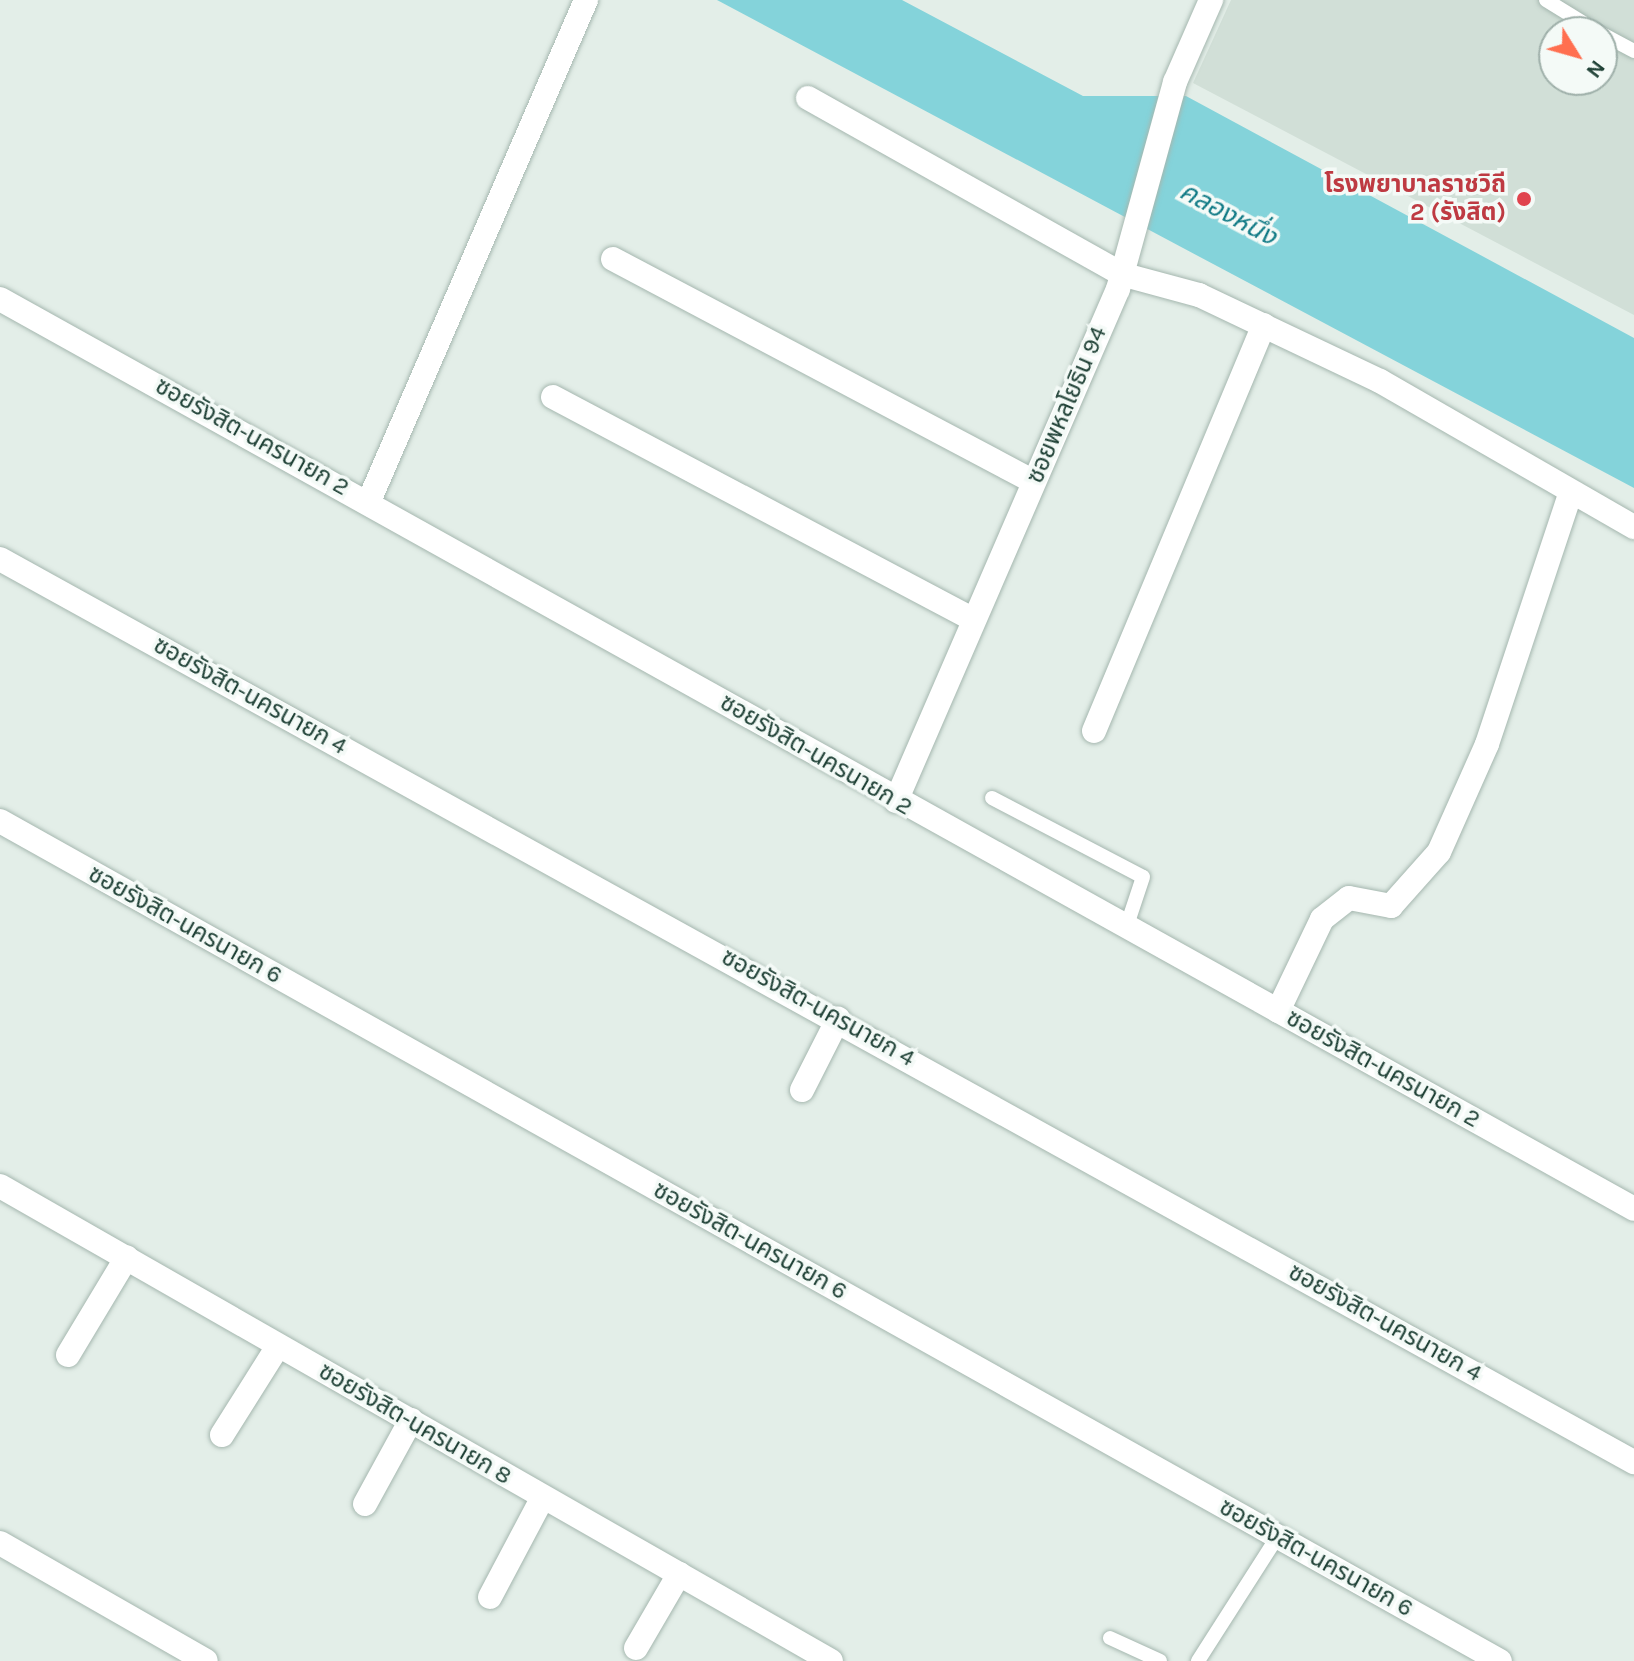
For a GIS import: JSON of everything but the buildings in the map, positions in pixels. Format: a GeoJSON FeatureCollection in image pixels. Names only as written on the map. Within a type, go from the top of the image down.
{"type":"FeatureCollection","features":[{"type":"Feature","properties":{"kind":"street"},"geometry":{"type":"LineString","coordinates":[[369,501],[586,0]]}},
{"type":"Feature","properties":{"kind":"street","name":"ซอยพหลโยธิน 94"},"geometry":{"type":"LineString","coordinates":[[896,801],[1124,265],[1175,82],[1211,0]]}},
{"type":"Feature","properties":{"kind":"street"},"geometry":{"type":"LineString","coordinates":[[808,98],[1124,265],[1199,295],[1380,381],[1570,494],[1634,527]]}},
{"type":"Feature","properties":{"kind":"street"},"geometry":{"type":"LineString","coordinates":[[613,259],[1034,482]]}},
{"type":"Feature","properties":{"kind":"street","name":"ซอยรังสิต-นครนายก 2"},"geometry":{"type":"LineString","coordinates":[[0,299],[369,501],[896,801],[1634,1209]]}},
{"type":"Feature","properties":{"kind":"street"},"geometry":{"type":"LineString","coordinates":[[1094,731],[1264,325]]}},
{"type":"Feature","properties":{"kind":"street"},"geometry":{"type":"LineString","coordinates":[[553,397],[974,620]]}},
{"type":"Feature","properties":{"kind":"street"},"geometry":{"type":"LineString","coordinates":[[1278,1011],[1322,919],[1349,898],[1391,906],[1439,852],[1487,744],[1570,494]]}},
{"type":"Feature","properties":{"kind":"street","name":"ซอยรังสิต-นครนายก 4"},"geometry":{"type":"LineString","coordinates":[[0,559],[838,1019],[1634,1462]]}},
{"type":"Feature","properties":{"kind":"street","name":"ซอยรังสิต-นครนายก 6"},"geometry":{"type":"LineString","coordinates":[[0,821],[1500,1661]]}},
{"type":"Feature","properties":{"kind":"street"},"geometry":{"type":"LineString","coordinates":[[802,1090],[838,1019]]}},
{"type":"Feature","properties":{"kind":"street","name":"ซอยรังสิต-นครนายก 8"},"geometry":{"type":"LineString","coordinates":[[0,1186],[831,1661]]}},
{"type":"Feature","properties":{"kind":"street"},"geometry":{"type":"LineString","coordinates":[[68,1355],[127,1257]]}},
{"type":"Feature","properties":{"kind":"street"},"geometry":{"type":"LineString","coordinates":[[222,1435],[278,1346]]}},
{"type":"Feature","properties":{"kind":"street"},"geometry":{"type":"LineString","coordinates":[[365,1504],[411,1420]]}},
{"type":"Feature","properties":{"kind":"street"},"geometry":{"type":"LineString","coordinates":[[490,1597],[543,1497]]}},
{"type":"Feature","properties":{"kind":"street"},"geometry":{"type":"LineString","coordinates":[[0,1543],[206,1661]]}},
{"type":"Feature","properties":{"kind":"street"},"geometry":{"type":"LineString","coordinates":[[636,1648],[679,1574]]}},
{"type":"Feature","properties":{"kind":"lane"},"geometry":{"type":"LineString","coordinates":[[1546,0],[1572,16]]}},
{"type":"Feature","properties":{"kind":"lane"},"geometry":{"type":"LineString","coordinates":[[992,798],[1143,877],[1126,928]]}},
{"type":"Feature","properties":{"kind":"lane"},"geometry":{"type":"LineString","coordinates":[[1198,1661],[1278,1536]]}},
{"type":"Feature","properties":{"kind":"lane"},"geometry":{"type":"LineString","coordinates":[[1110,1638],[1160,1661]]}},
{"type":"Feature","properties":{"kind":"shaded area","name":"โรงพยาบาลราชวิถี 2 (รังสิต)"},"geometry":{"type":"Polygon","coordinates":[[[1231,0],[1634,0],[1634,315],[1193,83],[1231,0]]]}},
{"type":"Feature","properties":{"kind":"water","name":"คลองหนึ่ง"},"geometry":{"type":"Polygon","coordinates":[[[717,0],[902,0],[1083,96],[1186,96],[1634,338],[1634,488],[717,0]]]}},
{"type":"Feature","properties":{"kind":"place","name":"โรงพยาบาลราชวิถี 2 (รังสิต)"},"geometry":{"type":"Point","coordinates":[1524,199]}}]}
